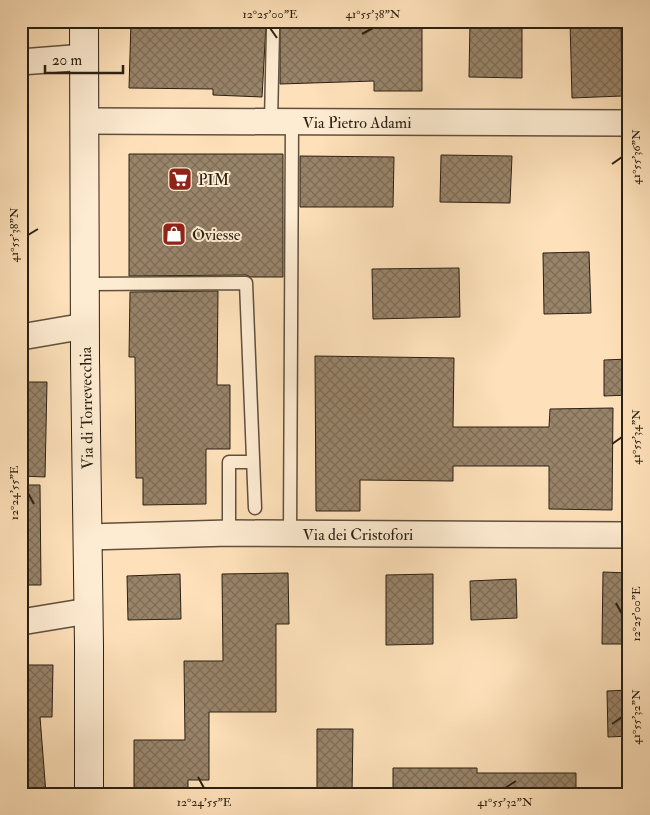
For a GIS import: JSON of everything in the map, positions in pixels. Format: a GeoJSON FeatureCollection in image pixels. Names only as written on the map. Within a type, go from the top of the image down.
{"type":"FeatureCollection","features":[{"type":"Feature","properties":{"kind":"main road","name":"Via di Torrevecchia"},"geometry":{"type":"LineString","coordinates":[[84,21],[89,794]]}},
{"type":"Feature","properties":{"kind":"street"},"geometry":{"type":"LineString","coordinates":[[21,62],[85,57]]}},
{"type":"Feature","properties":{"kind":"street","name":"Via Pietro Adami"},"geometry":{"type":"LineString","coordinates":[[85,122],[629,123]]}},
{"type":"Feature","properties":{"kind":"street"},"geometry":{"type":"LineString","coordinates":[[21,336],[85,326]]}},
{"type":"Feature","properties":{"kind":"street","name":"Via dei Cristofori"},"geometry":{"type":"LineString","coordinates":[[88,537],[229,533],[629,535]]}},
{"type":"Feature","properties":{"kind":"street"},"geometry":{"type":"LineString","coordinates":[[21,622],[88,611]]}},
{"type":"Feature","properties":{"kind":"lane"},"geometry":{"type":"LineString","coordinates":[[273,29],[282,122],[290,534]]}},
{"type":"Feature","properties":{"kind":"lane"},"geometry":{"type":"LineString","coordinates":[[86,284],[246,283],[255,508]]}},
{"type":"Feature","properties":{"kind":"lane"},"geometry":{"type":"LineString","coordinates":[[229,533],[229,462],[252,462]]}},
{"type":"Feature","properties":{"kind":"building"},"geometry":{"type":"Polygon","coordinates":[[[131,21],[266,25],[262,97],[213,95],[213,89],[129,88],[131,21]]]}},
{"type":"Feature","properties":{"kind":"building"},"geometry":{"type":"Polygon","coordinates":[[[296,21],[422,21],[422,91],[374,91],[374,81],[280,84],[280,25],[296,26],[296,21]]]}},
{"type":"Feature","properties":{"kind":"building"},"geometry":{"type":"Polygon","coordinates":[[[470,21],[522,21],[522,78],[469,77],[470,21]]]}},
{"type":"Feature","properties":{"kind":"building"},"geometry":{"type":"Polygon","coordinates":[[[570,21],[621,21],[622,96],[572,98],[570,21]]]}},
{"type":"Feature","properties":{"kind":"building"},"geometry":{"type":"Polygon","coordinates":[[[129,154],[283,154],[283,277],[251,277],[246,275],[129,276],[129,154]]]}},
{"type":"Feature","properties":{"kind":"building"},"geometry":{"type":"Polygon","coordinates":[[[441,155],[512,156],[510,203],[440,202],[441,155]]]}},
{"type":"Feature","properties":{"kind":"building"},"geometry":{"type":"Polygon","coordinates":[[[300,156],[394,157],[393,207],[300,207],[300,156]]]}},
{"type":"Feature","properties":{"kind":"building"},"geometry":{"type":"Polygon","coordinates":[[[589,252],[591,313],[544,314],[543,253],[589,252]]]}},
{"type":"Feature","properties":{"kind":"building"},"geometry":{"type":"Polygon","coordinates":[[[459,268],[460,317],[373,319],[372,269],[459,268]]]}},
{"type":"Feature","properties":{"kind":"building"},"geometry":{"type":"Polygon","coordinates":[[[218,291],[217,385],[230,385],[230,449],[206,449],[206,504],[143,505],[143,478],[136,478],[135,357],[129,357],[130,292],[218,291]]]}},
{"type":"Feature","properties":{"kind":"building"},"geometry":{"type":"Polygon","coordinates":[[[315,356],[454,358],[453,427],[549,427],[550,409],[613,408],[612,510],[549,509],[549,466],[453,466],[453,481],[360,480],[360,511],[316,511],[315,356]]]}},
{"type":"Feature","properties":{"kind":"building"},"geometry":{"type":"Polygon","coordinates":[[[629,359],[629,395],[604,396],[604,360],[629,359]]]}},
{"type":"Feature","properties":{"kind":"building"},"geometry":{"type":"Polygon","coordinates":[[[21,382],[47,382],[45,477],[21,476],[21,382]]]}},
{"type":"Feature","properties":{"kind":"building"},"geometry":{"type":"Polygon","coordinates":[[[21,485],[40,485],[41,585],[21,585],[21,485]]]}},
{"type":"Feature","properties":{"kind":"building"},"geometry":{"type":"Polygon","coordinates":[[[603,572],[629,573],[629,644],[602,644],[603,572]]]}},
{"type":"Feature","properties":{"kind":"building"},"geometry":{"type":"Polygon","coordinates":[[[288,573],[289,624],[276,624],[276,712],[209,712],[209,780],[188,780],[188,794],[134,794],[134,740],[185,740],[184,661],[223,661],[222,574],[288,573]]]}},
{"type":"Feature","properties":{"kind":"building"},"geometry":{"type":"Polygon","coordinates":[[[180,574],[181,619],[128,620],[127,576],[180,574]]]}},
{"type":"Feature","properties":{"kind":"building"},"geometry":{"type":"Polygon","coordinates":[[[433,574],[433,644],[386,645],[386,575],[433,574]]]}},
{"type":"Feature","properties":{"kind":"building"},"geometry":{"type":"Polygon","coordinates":[[[516,579],[517,618],[471,620],[470,581],[516,579]]]}},
{"type":"Feature","properties":{"kind":"building"},"geometry":{"type":"Polygon","coordinates":[[[21,665],[53,665],[52,717],[40,717],[46,794],[21,794],[21,665]]]}},
{"type":"Feature","properties":{"kind":"building"},"geometry":{"type":"Polygon","coordinates":[[[629,690],[629,736],[608,737],[607,691],[629,690]]]}},
{"type":"Feature","properties":{"kind":"building"},"geometry":{"type":"Polygon","coordinates":[[[317,729],[353,729],[352,794],[317,794],[317,729]]]}},
{"type":"Feature","properties":{"kind":"building"},"geometry":{"type":"Polygon","coordinates":[[[393,768],[477,768],[477,773],[576,773],[576,794],[393,794],[393,768]]]}},
{"type":"Feature","properties":{"kind":"place","name":"PIM"},"geometry":{"type":"Point","coordinates":[180,179]}},
{"type":"Feature","properties":{"kind":"place","name":"Oviesse"},"geometry":{"type":"Point","coordinates":[174,234]}}]}
